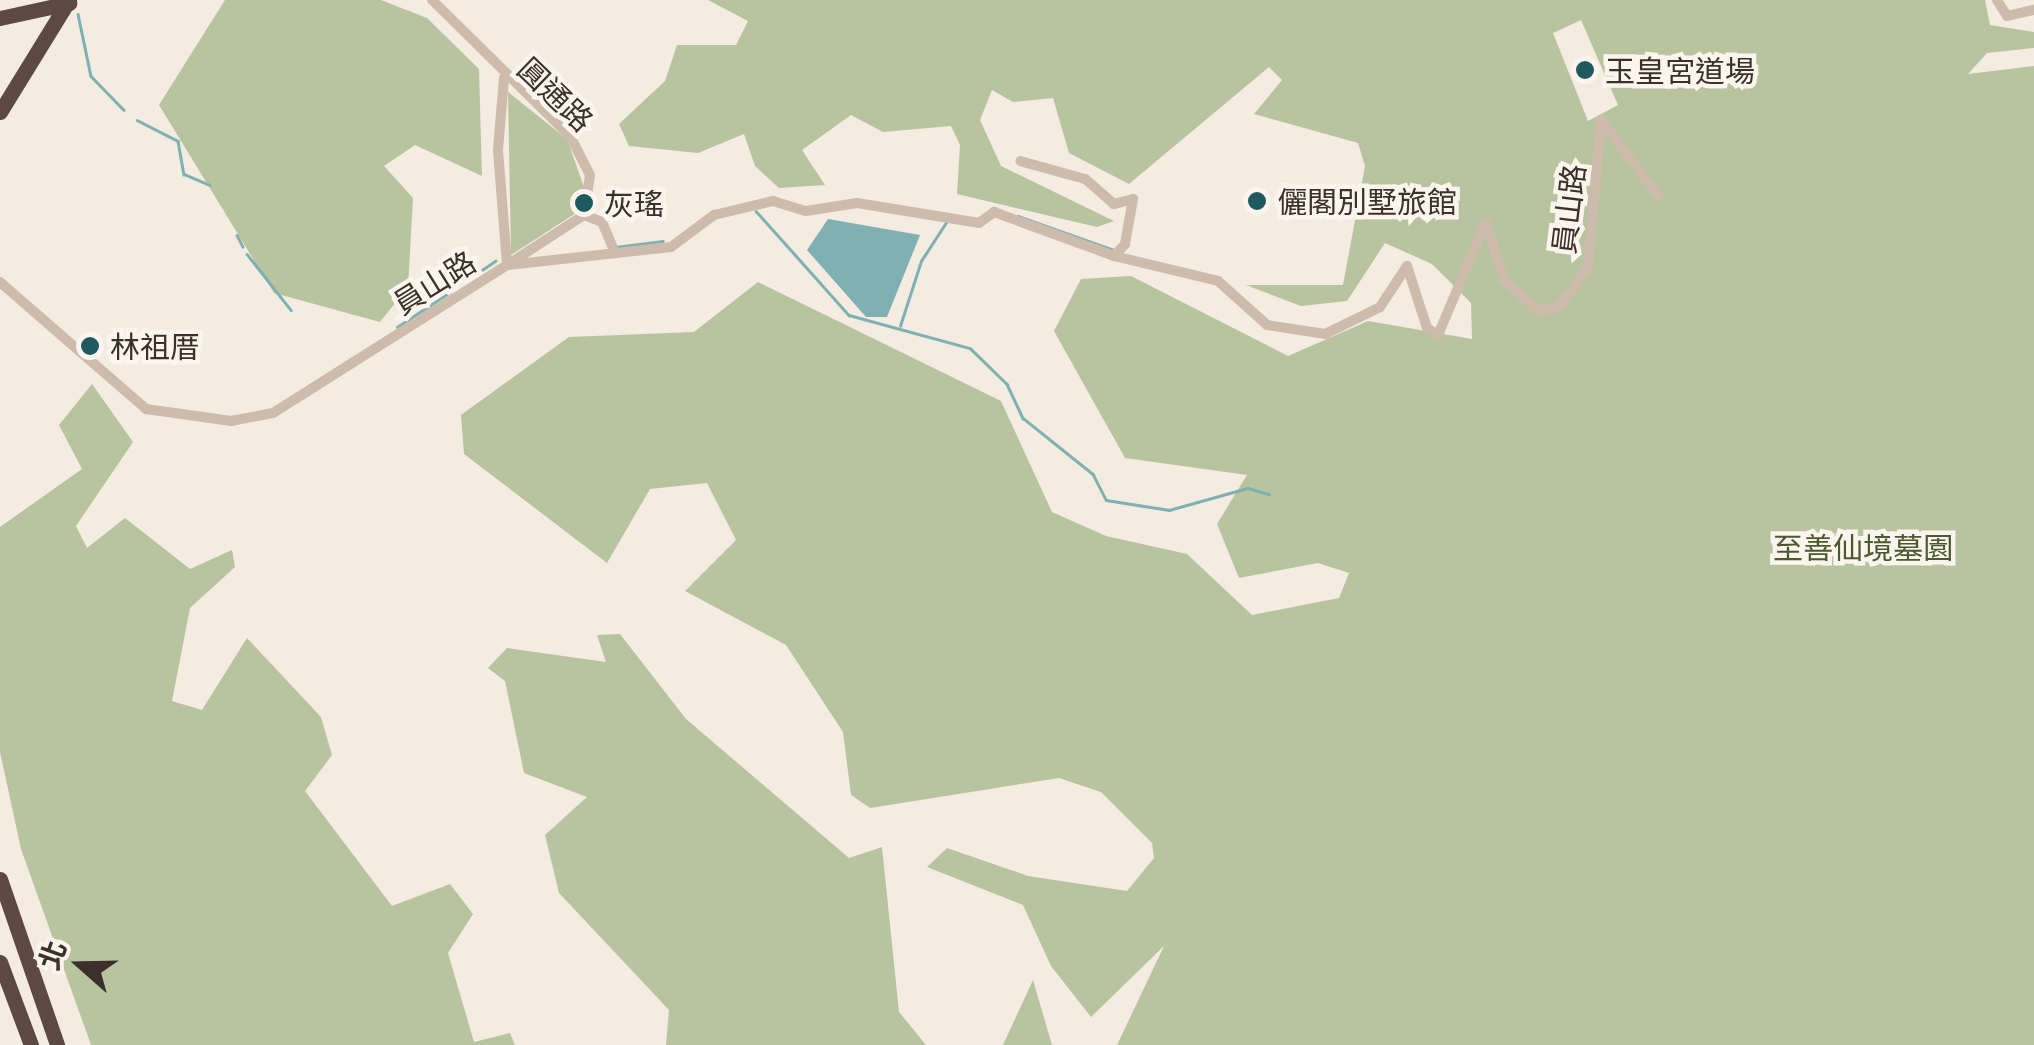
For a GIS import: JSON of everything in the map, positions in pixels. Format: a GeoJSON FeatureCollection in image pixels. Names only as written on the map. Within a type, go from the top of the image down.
{"type":"FeatureCollection","features":[{"type":"Feature","properties":{"kind":"highway"},"geometry":{"type":"LineString","coordinates":[[0,18],[72,0]]}},
{"type":"Feature","properties":{"kind":"highway"},"geometry":{"type":"LineString","coordinates":[[0,112],[72,0]]}},
{"type":"Feature","properties":{"kind":"highway"},"geometry":{"type":"LineString","coordinates":[[0,879],[57,1045]]}},
{"type":"Feature","properties":{"kind":"highway"},"geometry":{"type":"LineString","coordinates":[[0,962],[32,1045]]}},
{"type":"Feature","properties":{"kind":"street","name":"圓通路"},"geometry":{"type":"LineString","coordinates":[[432,0],[504,78],[580,149],[590,175],[585,209]]}},
{"type":"Feature","properties":{"kind":"street"},"geometry":{"type":"LineString","coordinates":[[1997,0],[2007,16],[2034,10]]}},
{"type":"Feature","properties":{"kind":"street"},"geometry":{"type":"LineString","coordinates":[[504,78],[498,150],[507,266]]}},
{"type":"Feature","properties":{"kind":"street","name":"員山路"},"geometry":{"type":"LineString","coordinates":[[0,282],[146,409],[230,421],[273,414],[507,266],[614,249],[671,247],[714,214],[774,201],[806,212],[857,203],[978,224],[994,212],[1114,256],[1218,280],[1267,325],[1325,334],[1380,307],[1407,266],[1427,328],[1438,335],[1486,222],[1504,280],[1538,310],[1559,307],[1588,266],[1601,120],[1659,197]]}},
{"type":"Feature","properties":{"kind":"street"},"geometry":{"type":"LineString","coordinates":[[1020,161],[1085,180],[1114,204],[1134,200],[1136,219],[1114,256]]}},
{"type":"Feature","properties":{"kind":"street"},"geometry":{"type":"LineString","coordinates":[[507,266],[585,209],[602,222],[614,249]]}},
{"type":"Feature","properties":{"kind":"green space"},"geometry":{"type":"Polygon","coordinates":[[[225,0],[381,0],[427,18],[479,69],[482,176],[415,145],[384,166],[413,198],[408,287],[380,322],[274,293],[159,105],[225,0]]]}},
{"type":"Feature","properties":{"kind":"green space","name":"至善仙境墓園"},"geometry":{"type":"Polygon","coordinates":[[[708,0],[1985,0],[1990,25],[2034,32],[2034,48],[1987,53],[1968,74],[2034,66],[2034,1045],[1117,1045],[1164,946],[1091,1017],[1051,966],[1023,905],[927,867],[947,848],[1028,876],[1127,891],[1154,858],[1152,843],[1101,792],[1059,778],[870,808],[851,795],[843,732],[786,645],[685,591],[736,540],[707,483],[650,489],[607,563],[464,454],[461,415],[569,337],[694,332],[758,282],[1001,401],[1052,512],[1106,536],[1187,554],[1252,615],[1339,598],[1349,573],[1318,563],[1239,578],[1217,524],[1247,475],[1125,458],[1054,331],[1081,279],[1131,276],[1288,356],[1368,321],[1472,339],[1471,303],[1432,264],[1385,243],[1347,301],[1301,306],[1246,285],[1343,285],[1365,166],[1358,143],[1254,114],[1282,80],[1269,67],[1129,184],[1069,153],[1053,98],[1013,102],[992,90],[980,120],[1001,166],[1114,221],[1097,227],[957,194],[960,145],[951,126],[883,132],[851,115],[802,150],[825,185],[779,188],[755,166],[744,134],[698,153],[629,146],[619,124],[665,81],[677,45],[736,45],[748,21],[708,0]],[[1581,20],[1553,33],[1588,121],[1618,105],[1581,20]]]}},
{"type":"Feature","properties":{"kind":"green space"},"geometry":{"type":"Polygon","coordinates":[[[508,92],[567,139],[590,204],[511,255],[508,92]]]}},
{"type":"Feature","properties":{"kind":"green space"},"geometry":{"type":"Polygon","coordinates":[[[92,384],[133,442],[76,526],[87,548],[125,518],[190,569],[232,550],[235,567],[190,608],[172,701],[202,710],[247,638],[321,717],[332,755],[305,791],[392,906],[450,884],[473,914],[448,953],[474,1042],[510,1033],[515,1045],[91,1045],[21,849],[0,752],[0,527],[82,469],[59,425],[92,384]]]}},
{"type":"Feature","properties":{"kind":"green space"},"geometry":{"type":"Polygon","coordinates":[[[620,634],[686,719],[849,858],[882,847],[899,1012],[926,1045],[666,1045],[669,1010],[559,893],[545,835],[587,797],[524,773],[505,681],[488,668],[507,648],[606,662],[597,635],[620,634]]]}},
{"type":"Feature","properties":{"kind":"green space"},"geometry":{"type":"Polygon","coordinates":[[[1033,980],[1052,1045],[1003,1045],[1033,980]]]}},
{"type":"Feature","properties":{"kind":"water"},"geometry":{"type":"Polygon","coordinates":[[[828,219],[920,235],[887,317],[866,317],[807,250],[828,219]]]}},
{"type":"Feature","properties":{"kind":"waterway"},"geometry":{"type":"LineString","coordinates":[[78,14],[91,76],[124,110]]}},
{"type":"Feature","properties":{"kind":"waterway"},"geometry":{"type":"LineString","coordinates":[[137,120],[178,141],[184,174],[210,185]]}},
{"type":"Feature","properties":{"kind":"waterway"},"geometry":{"type":"LineString","coordinates":[[756,211],[849,315],[970,348],[1007,384],[1023,418],[1093,474],[1106,500],[1169,510],[1248,488],[1269,494]]}},
{"type":"Feature","properties":{"kind":"waterway"},"geometry":{"type":"LineString","coordinates":[[1018,216],[1114,250]]}},
{"type":"Feature","properties":{"kind":"waterway"},"geometry":{"type":"LineString","coordinates":[[900,326],[921,261],[947,221]]}},
{"type":"Feature","properties":{"kind":"waterway"},"geometry":{"type":"LineString","coordinates":[[237,235],[243,247]]}},
{"type":"Feature","properties":{"kind":"waterway"},"geometry":{"type":"LineString","coordinates":[[615,247],[663,241]]}},
{"type":"Feature","properties":{"kind":"waterway"},"geometry":{"type":"LineString","coordinates":[[247,254],[291,310]]}},
{"type":"Feature","properties":{"kind":"waterway"},"geometry":{"type":"LineString","coordinates":[[473,276],[495,261]]}},
{"type":"Feature","properties":{"kind":"waterway"},"geometry":{"type":"LineString","coordinates":[[397,327],[450,292]]}},
{"type":"Feature","properties":{"kind":"place","name":"玉皇宮道場"},"geometry":{"type":"Point","coordinates":[1585,70]}},
{"type":"Feature","properties":{"kind":"place","name":"儷閣別墅旅館"},"geometry":{"type":"Point","coordinates":[1257,201]}},
{"type":"Feature","properties":{"kind":"place","name":"灰瑤"},"geometry":{"type":"Point","coordinates":[584,203]}},
{"type":"Feature","properties":{"kind":"place","name":"林祖厝"},"geometry":{"type":"Point","coordinates":[90,346]}}]}
